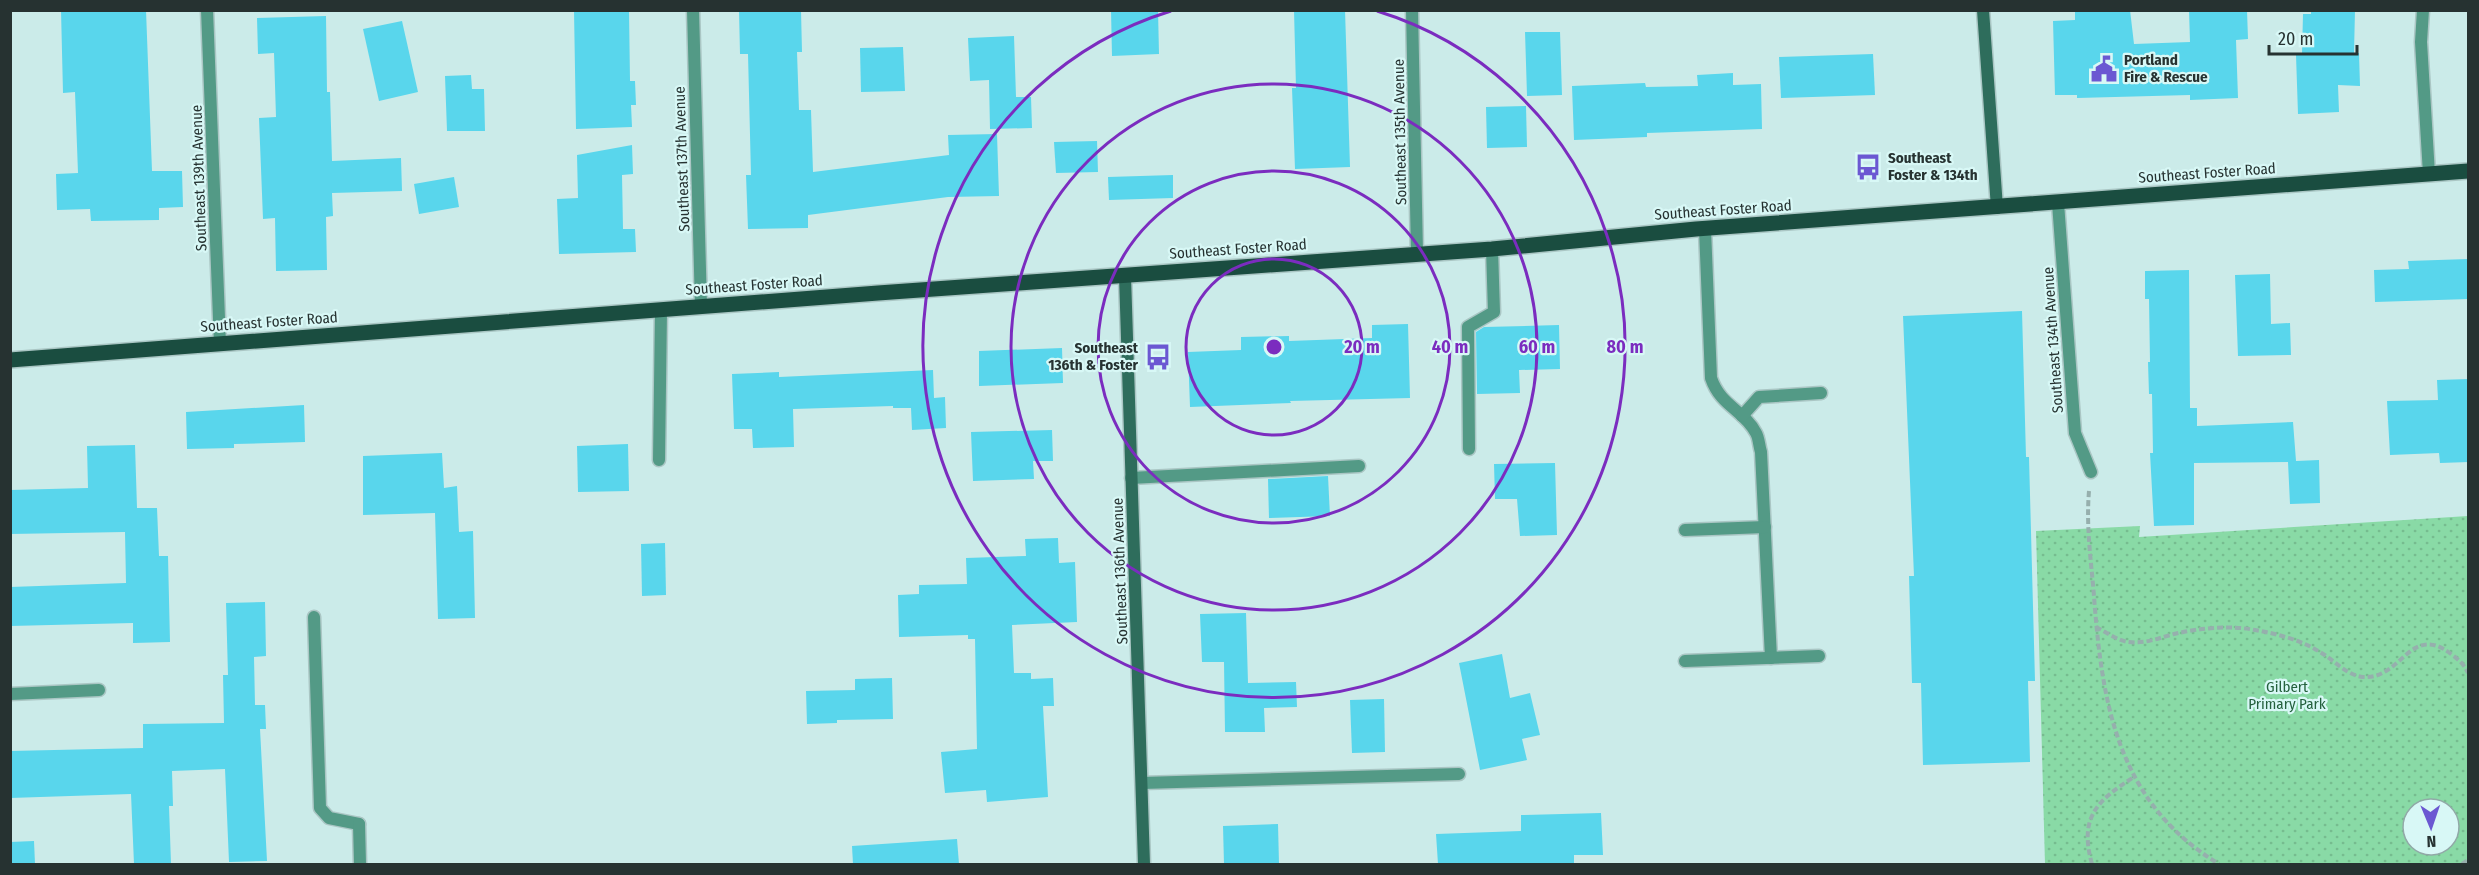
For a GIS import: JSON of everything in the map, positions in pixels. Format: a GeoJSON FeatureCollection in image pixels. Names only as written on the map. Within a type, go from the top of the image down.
{"type":"FeatureCollection","features":[{"type":"Feature","properties":{"kind":"main road","name":"Southeast Foster Road"},"geometry":{"type":"LineString","coordinates":[[10,360],[1492,249],[1705,229],[2469,171]]}},
{"type":"Feature","properties":{"kind":"street","name":"Southeast 139th Avenue"},"geometry":{"type":"LineString","coordinates":[[207,10],[220,344]]}},
{"type":"Feature","properties":{"kind":"street","name":"Southeast 137th Avenue"},"geometry":{"type":"LineString","coordinates":[[693,10],[701,307]]}},
{"type":"Feature","properties":{"kind":"street","name":"Southeast 135th Avenue"},"geometry":{"type":"LineString","coordinates":[[1412,10],[1417,253]]}},
{"type":"Feature","properties":{"kind":"street"},"geometry":{"type":"LineString","coordinates":[[1983,10],[1997,208]]}},
{"type":"Feature","properties":{"kind":"street"},"geometry":{"type":"LineString","coordinates":[[2423,10],[2421,42],[2429,174]]}},
{"type":"Feature","properties":{"kind":"street","name":"Southeast 134th Avenue"},"geometry":{"type":"LineString","coordinates":[[2058,202],[2075,433],[2091,472]]}},
{"type":"Feature","properties":{"kind":"street"},"geometry":{"type":"LineString","coordinates":[[1705,229],[1711,378],[1715,390],[1725,404],[1742,416],[1756,434],[1761,452],[1771,658]]}},
{"type":"Feature","properties":{"kind":"street"},"geometry":{"type":"LineString","coordinates":[[1469,449],[1468,327],[1494,312],[1492,249]]}},
{"type":"Feature","properties":{"kind":"street","name":"Southeast 136th Avenue"},"geometry":{"type":"LineString","coordinates":[[1125,276],[1144,864]]}},
{"type":"Feature","properties":{"kind":"street"},"geometry":{"type":"LineString","coordinates":[[659,460],[661,310]]}},
{"type":"Feature","properties":{"kind":"street"},"geometry":{"type":"LineString","coordinates":[[1742,416],[1759,397],[1821,393]]}},
{"type":"Feature","properties":{"kind":"street"},"geometry":{"type":"LineString","coordinates":[[1131,477],[1359,466]]}},
{"type":"Feature","properties":{"kind":"street"},"geometry":{"type":"LineString","coordinates":[[1685,530],[1765,527]]}},
{"type":"Feature","properties":{"kind":"street"},"geometry":{"type":"LineString","coordinates":[[315,617],[321,808],[329,818],[359,824],[360,864]]}},
{"type":"Feature","properties":{"kind":"street"},"geometry":{"type":"LineString","coordinates":[[1685,661],[1819,656]]}},
{"type":"Feature","properties":{"kind":"street"},"geometry":{"type":"LineString","coordinates":[[10,694],[99,690]]}},
{"type":"Feature","properties":{"kind":"street"},"geometry":{"type":"LineString","coordinates":[[1142,783],[1459,774]]}},
{"type":"Feature","properties":{"kind":"path"},"geometry":{"type":"LineString","coordinates":[[2091,472],[2087,522],[2096,627],[2103,678],[2122,750],[2134,777],[2154,809],[2177,835],[2219,864]]}},
{"type":"Feature","properties":{"kind":"path"},"geometry":{"type":"LineString","coordinates":[[2096,627],[2127,642],[2150,642],[2210,628],[2253,630],[2289,638],[2319,651],[2347,671],[2363,677],[2378,675],[2394,667],[2413,647],[2430,644],[2447,651],[2464,664],[2469,674]]}},
{"type":"Feature","properties":{"kind":"path"},"geometry":{"type":"LineString","coordinates":[[2092,864],[2087,848],[2090,820],[2107,794],[2134,777]]}},
{"type":"Feature","properties":{"kind":"path"},"geometry":{"type":"LineString","coordinates":[[2462,864],[2469,860]]}},
{"type":"Feature","properties":{"kind":"green space","name":"Gilbert Primary Park"},"geometry":{"type":"Polygon","coordinates":[[[2468,516],[2468,864],[2045,864],[2036,531],[2140,526],[2139,537],[2468,516]]]}},
{"type":"Feature","properties":{"kind":"building"},"geometry":{"type":"Polygon","coordinates":[[[61,10],[146,10],[152,171],[182,171],[183,207],[159,208],[159,220],[91,221],[90,209],[57,210],[56,174],[78,173],[75,92],[63,93],[61,10]]]}},
{"type":"Feature","properties":{"kind":"building"},"geometry":{"type":"Polygon","coordinates":[[[574,10],[629,10],[630,81],[635,81],[636,105],[631,105],[632,127],[576,129],[574,10]]]}},
{"type":"Feature","properties":{"kind":"building"},"geometry":{"type":"Polygon","coordinates":[[[739,10],[801,10],[802,52],[797,52],[799,110],[811,110],[813,172],[949,155],[948,135],[997,134],[999,196],[948,197],[808,215],[808,228],[748,229],[746,175],[751,175],[748,54],[740,54],[739,10]]]}},
{"type":"Feature","properties":{"kind":"building"},"geometry":{"type":"Polygon","coordinates":[[[1111,10],[1158,10],[1159,54],[1112,56],[1111,10]]]}},
{"type":"Feature","properties":{"kind":"building"},"geometry":{"type":"Polygon","coordinates":[[[1294,10],[1345,10],[1350,167],[1295,169],[1292,88],[1296,88],[1294,10]]]}},
{"type":"Feature","properties":{"kind":"building"},"geometry":{"type":"Polygon","coordinates":[[[2075,10],[2130,10],[2134,44],[2190,42],[2189,10],[2247,10],[2248,39],[2236,40],[2238,98],[2190,100],[2190,95],[2077,98],[2077,95],[2055,95],[2053,21],[2075,20],[2075,10]]]}},
{"type":"Feature","properties":{"kind":"building"},"geometry":{"type":"Polygon","coordinates":[[[2311,10],[2355,10],[2354,53],[2359,53],[2360,86],[2338,85],[2339,112],[2298,114],[2296,55],[2302,54],[2303,14],[2311,14],[2311,10]]]}},
{"type":"Feature","properties":{"kind":"building"},"geometry":{"type":"Polygon","coordinates":[[[326,16],[327,92],[330,92],[332,161],[401,158],[402,191],[332,193],[333,216],[326,217],[327,270],[276,271],[275,218],[263,219],[259,118],[276,117],[274,53],[258,54],[257,18],[326,16]]]}},
{"type":"Feature","properties":{"kind":"building"},"geometry":{"type":"Polygon","coordinates":[[[402,21],[418,92],[379,101],[363,29],[402,21]]]}},
{"type":"Feature","properties":{"kind":"building"},"geometry":{"type":"Polygon","coordinates":[[[1525,32],[1560,32],[1562,95],[1527,96],[1525,32]]]}},
{"type":"Feature","properties":{"kind":"building"},"geometry":{"type":"Polygon","coordinates":[[[1014,36],[1016,97],[1031,97],[1032,128],[990,129],[989,80],[970,81],[968,38],[1014,36]]]}},
{"type":"Feature","properties":{"kind":"building"},"geometry":{"type":"Polygon","coordinates":[[[903,47],[905,91],[861,92],[860,48],[903,47]]]}},
{"type":"Feature","properties":{"kind":"building"},"geometry":{"type":"Polygon","coordinates":[[[1873,54],[1875,95],[1781,98],[1779,57],[1873,54]]]}},
{"type":"Feature","properties":{"kind":"building"},"geometry":{"type":"Polygon","coordinates":[[[1733,73],[1733,85],[1761,84],[1762,129],[1647,133],[1647,137],[1574,140],[1572,86],[1645,83],[1646,87],[1698,86],[1697,75],[1733,73]]]}},
{"type":"Feature","properties":{"kind":"building"},"geometry":{"type":"Polygon","coordinates":[[[471,75],[472,89],[484,89],[485,131],[447,131],[445,76],[471,75]]]}},
{"type":"Feature","properties":{"kind":"building"},"geometry":{"type":"Polygon","coordinates":[[[1526,106],[1527,147],[1487,148],[1486,107],[1526,106]]]}},
{"type":"Feature","properties":{"kind":"building"},"geometry":{"type":"Polygon","coordinates":[[[1097,141],[1098,172],[1056,173],[1054,142],[1097,141]]]}},
{"type":"Feature","properties":{"kind":"building"},"geometry":{"type":"Polygon","coordinates":[[[632,145],[633,174],[622,175],[623,229],[635,229],[636,252],[559,254],[557,199],[578,198],[577,155],[632,145]]]}},
{"type":"Feature","properties":{"kind":"building"},"geometry":{"type":"Polygon","coordinates":[[[1173,175],[1173,198],[1109,200],[1108,177],[1173,175]]]}},
{"type":"Feature","properties":{"kind":"building"},"geometry":{"type":"Polygon","coordinates":[[[454,177],[459,207],[419,214],[414,184],[454,177]]]}},
{"type":"Feature","properties":{"kind":"building"},"geometry":{"type":"Polygon","coordinates":[[[2468,259],[2469,299],[2375,302],[2374,270],[2409,269],[2408,261],[2468,259]]]}},
{"type":"Feature","properties":{"kind":"building"},"geometry":{"type":"Polygon","coordinates":[[[2189,270],[2190,408],[2197,408],[2197,426],[2293,422],[2296,461],[2319,460],[2320,503],[2290,504],[2288,462],[2194,463],[2194,525],[2154,526],[2150,453],[2153,453],[2152,394],[2149,394],[2148,362],[2150,362],[2149,299],[2145,299],[2145,271],[2189,270]]]}},
{"type":"Feature","properties":{"kind":"building"},"geometry":{"type":"Polygon","coordinates":[[[2270,274],[2271,324],[2290,323],[2291,355],[2238,356],[2235,275],[2270,274]]]}},
{"type":"Feature","properties":{"kind":"building"},"geometry":{"type":"Polygon","coordinates":[[[2022,311],[2026,457],[2029,457],[2035,681],[2028,681],[2030,762],[1923,765],[1921,683],[1912,683],[1909,576],[1914,576],[1903,316],[2022,311]]]}},
{"type":"Feature","properties":{"kind":"building"},"geometry":{"type":"Polygon","coordinates":[[[1408,324],[1410,398],[1290,401],[1291,403],[1190,407],[1188,352],[1241,350],[1241,337],[1289,336],[1289,341],[1372,338],[1372,325],[1408,324]]]}},
{"type":"Feature","properties":{"kind":"building"},"geometry":{"type":"Polygon","coordinates":[[[1559,325],[1560,369],[1519,370],[1520,393],[1477,394],[1476,332],[1484,327],[1559,325]]]}},
{"type":"Feature","properties":{"kind":"building"},"geometry":{"type":"Polygon","coordinates":[[[1062,348],[1063,383],[979,386],[979,351],[1062,348]]]}},
{"type":"Feature","properties":{"kind":"building"},"geometry":{"type":"Polygon","coordinates":[[[933,370],[934,398],[945,397],[946,428],[912,430],[911,408],[893,408],[893,406],[793,409],[794,447],[753,448],[752,429],[734,429],[732,374],[779,372],[779,377],[933,370]]]}},
{"type":"Feature","properties":{"kind":"building"},"geometry":{"type":"Polygon","coordinates":[[[2469,379],[2469,462],[2440,463],[2439,453],[2390,455],[2387,401],[2438,400],[2437,380],[2469,379]]]}},
{"type":"Feature","properties":{"kind":"building"},"geometry":{"type":"Polygon","coordinates":[[[304,405],[305,442],[234,444],[234,448],[187,449],[186,412],[304,405]]]}},
{"type":"Feature","properties":{"kind":"building"},"geometry":{"type":"Polygon","coordinates":[[[1052,430],[1053,461],[1033,461],[1034,479],[973,481],[971,432],[1052,430]]]}},
{"type":"Feature","properties":{"kind":"building"},"geometry":{"type":"Polygon","coordinates":[[[628,444],[629,491],[578,492],[577,446],[628,444]]]}},
{"type":"Feature","properties":{"kind":"building"},"geometry":{"type":"Polygon","coordinates":[[[135,445],[137,508],[157,508],[159,556],[168,556],[170,642],[133,643],[133,623],[10,626],[10,587],[126,583],[125,532],[10,534],[10,490],[88,488],[87,446],[135,445]]]}},
{"type":"Feature","properties":{"kind":"building"},"geometry":{"type":"Polygon","coordinates":[[[442,453],[444,488],[457,486],[459,532],[473,531],[475,618],[438,619],[435,513],[363,515],[363,456],[442,453]]]}},
{"type":"Feature","properties":{"kind":"building"},"geometry":{"type":"Polygon","coordinates":[[[1555,463],[1557,535],[1520,536],[1517,499],[1495,499],[1494,464],[1555,463]]]}},
{"type":"Feature","properties":{"kind":"building"},"geometry":{"type":"Polygon","coordinates":[[[1328,476],[1330,516],[1269,518],[1268,479],[1328,476]]]}},
{"type":"Feature","properties":{"kind":"building"},"geometry":{"type":"Polygon","coordinates":[[[1058,538],[1059,563],[1075,562],[1077,622],[1012,625],[1014,673],[1031,673],[1031,679],[1053,678],[1054,706],[1043,706],[1048,797],[987,802],[986,790],[945,793],[941,752],[977,749],[975,639],[968,639],[968,635],[899,637],[898,595],[919,594],[919,585],[967,584],[966,558],[1026,556],[1025,539],[1058,538]]]}},
{"type":"Feature","properties":{"kind":"building"},"geometry":{"type":"Polygon","coordinates":[[[665,543],[666,595],[642,596],[641,544],[665,543]]]}},
{"type":"Feature","properties":{"kind":"building"},"geometry":{"type":"Polygon","coordinates":[[[265,602],[266,656],[254,657],[255,705],[265,705],[266,729],[260,729],[267,861],[229,862],[225,769],[172,771],[173,806],[169,806],[171,864],[134,864],[131,794],[10,798],[10,751],[143,748],[143,724],[224,723],[223,675],[228,675],[226,603],[265,602]]]}},
{"type":"Feature","properties":{"kind":"building"},"geometry":{"type":"Polygon","coordinates":[[[1246,613],[1248,683],[1296,682],[1297,707],[1264,708],[1265,732],[1225,732],[1224,662],[1202,662],[1200,614],[1246,613]]]}},
{"type":"Feature","properties":{"kind":"building"},"geometry":{"type":"Polygon","coordinates":[[[1502,654],[1510,698],[1530,693],[1540,735],[1522,739],[1527,760],[1480,770],[1459,663],[1502,654]]]}},
{"type":"Feature","properties":{"kind":"building"},"geometry":{"type":"Polygon","coordinates":[[[892,678],[893,719],[837,720],[837,723],[807,724],[806,691],[855,690],[855,679],[892,678]]]}},
{"type":"Feature","properties":{"kind":"building"},"geometry":{"type":"Polygon","coordinates":[[[1384,699],[1385,752],[1352,753],[1350,700],[1384,699]]]}},
{"type":"Feature","properties":{"kind":"building"},"geometry":{"type":"Polygon","coordinates":[[[1601,813],[1603,855],[1574,855],[1574,864],[1438,864],[1436,834],[1521,831],[1521,815],[1601,813]]]}},
{"type":"Feature","properties":{"kind":"building"},"geometry":{"type":"Polygon","coordinates":[[[1278,824],[1279,864],[1224,864],[1223,826],[1278,824]]]}},
{"type":"Feature","properties":{"kind":"building"},"geometry":{"type":"Polygon","coordinates":[[[957,839],[959,864],[853,864],[852,846],[957,839]]]}},
{"type":"Feature","properties":{"kind":"building"},"geometry":{"type":"Polygon","coordinates":[[[34,841],[35,864],[10,864],[10,842],[34,841]]]}},
{"type":"Feature","properties":{"kind":"place","name":"Portland Fire & Rescue"},"geometry":{"type":"Point","coordinates":[2104,69]}},
{"type":"Feature","properties":{"kind":"place","name":"Southeast Foster & 134th"},"geometry":{"type":"Point","coordinates":[1868,167]}},
{"type":"Feature","properties":{"kind":"place","name":"Southeast 136th & Foster"},"geometry":{"type":"Point","coordinates":[1158,357]}}]}
